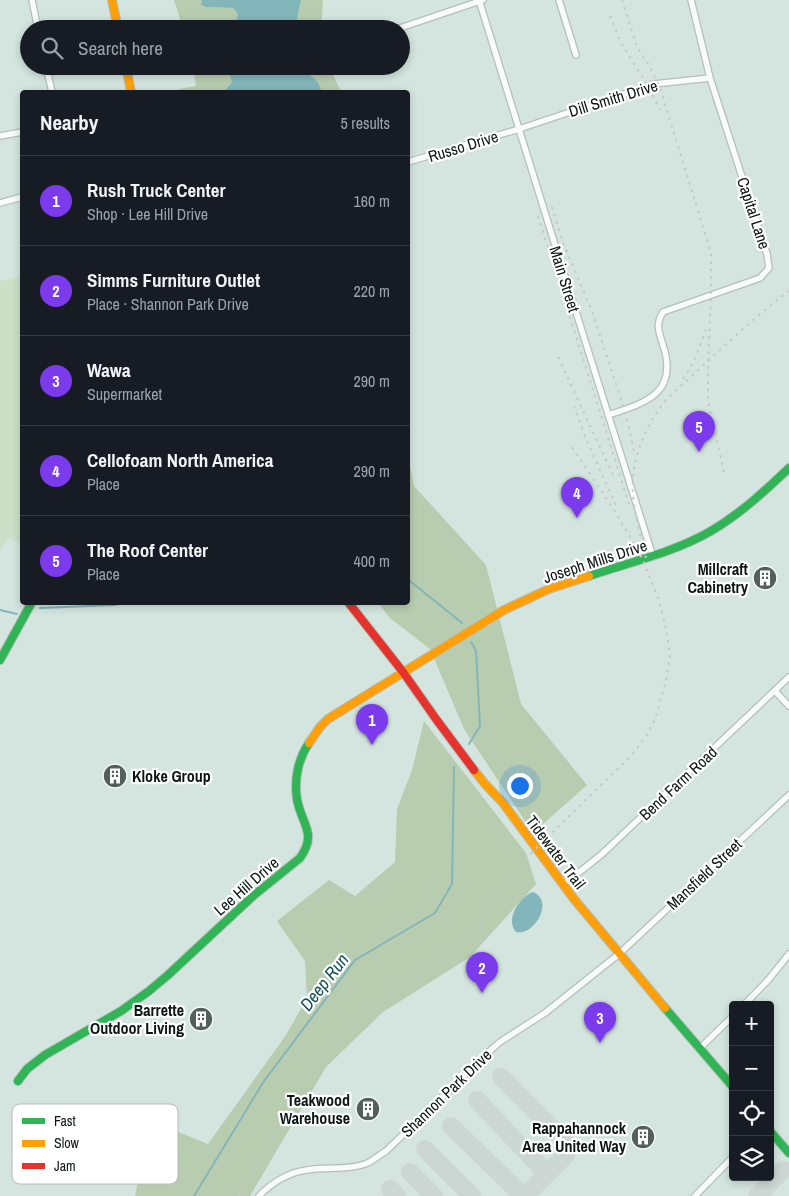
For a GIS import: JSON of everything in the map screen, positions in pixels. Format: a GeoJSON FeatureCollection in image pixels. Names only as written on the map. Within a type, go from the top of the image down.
{"type":"FeatureCollection","features":[{"type":"Feature","properties":{"kind":"street"},"geometry":{"type":"LineString","coordinates":[[32,0],[36,20]]}},
{"type":"Feature","properties":{"kind":"street"},"geometry":{"type":"LineString","coordinates":[[112,0],[116,20]]}},
{"type":"Feature","properties":{"kind":"street"},"geometry":{"type":"LineString","coordinates":[[410,25],[481,0]]}},
{"type":"Feature","properties":{"kind":"street","name":"Main Street"},"geometry":{"type":"LineString","coordinates":[[481,0],[519,129],[653,557]]}},
{"type":"Feature","properties":{"kind":"street"},"geometry":{"type":"LineString","coordinates":[[558,0],[576,55]]}},
{"type":"Feature","properties":{"kind":"street","name":"Capital Lane"},"geometry":{"type":"LineString","coordinates":[[608,415],[631,409],[647,401],[663,383],[667,370],[667,357],[658,330],[658,322],[663,312],[760,278],[769,268],[767,254],[710,78],[691,0]]}},
{"type":"Feature","properties":{"kind":"street"},"geometry":{"type":"LineString","coordinates":[[48,75],[52,90]]}},
{"type":"Feature","properties":{"kind":"street"},"geometry":{"type":"LineString","coordinates":[[128,75],[131,90]]}},
{"type":"Feature","properties":{"kind":"street","name":"Dill Smith Drive"},"geometry":{"type":"LineString","coordinates":[[519,129],[654,84],[710,78]]}},
{"type":"Feature","properties":{"kind":"street","name":"Russo Drive"},"geometry":{"type":"LineString","coordinates":[[410,161],[519,129]]}},
{"type":"Feature","properties":{"kind":"street"},"geometry":{"type":"LineString","coordinates":[[0,136],[20,132]]}},
{"type":"Feature","properties":{"kind":"street"},"geometry":{"type":"LineString","coordinates":[[0,203],[20,198]]}},
{"type":"Feature","properties":{"kind":"street","name":"Joseph Mills Drive"},"geometry":{"type":"LineString","coordinates":[[403,672],[470,630],[528,598],[572,581],[653,557],[701,537],[718,528],[746,507],[789,468]]}},
{"type":"Feature","properties":{"kind":"street"},"geometry":{"type":"LineString","coordinates":[[0,660],[30,605]]}},
{"type":"Feature","properties":{"kind":"street","name":"Tidewater Trail"},"geometry":{"type":"LineString","coordinates":[[350,605],[403,672],[485,784],[503,803],[563,885],[618,954],[729,1082]]}},
{"type":"Feature","properties":{"kind":"street","name":"Lee Hill Drive"},"geometry":{"type":"LineString","coordinates":[[18,1082],[27,1069],[45,1055],[121,1011],[168,976],[253,896],[300,858],[307,849],[309,837],[298,802],[296,782],[299,764],[306,744],[328,719],[403,672]]}},
{"type":"Feature","properties":{"kind":"street","name":"Bend Farm Road"},"geometry":{"type":"LineString","coordinates":[[563,885],[601,855],[789,677]]}},
{"type":"Feature","properties":{"kind":"street"},"geometry":{"type":"LineString","coordinates":[[775,691],[789,706]]}},
{"type":"Feature","properties":{"kind":"street","name":"Mansfield Street"},"geometry":{"type":"LineString","coordinates":[[618,954],[789,795]]}},
{"type":"Feature","properties":{"kind":"street","name":"Shannon Park Drive"},"geometry":{"type":"LineString","coordinates":[[259,1196],[288,1175],[307,1170],[341,1169],[365,1164],[386,1151],[500,1042],[545,1013],[618,954]]}},
{"type":"Feature","properties":{"kind":"street"},"geometry":{"type":"LineString","coordinates":[[748,1001],[789,954]]}},
{"type":"Feature","properties":{"kind":"street"},"geometry":{"type":"LineString","coordinates":[[700,1048],[729,1020]]}},
{"type":"Feature","properties":{"kind":"street"},"geometry":{"type":"LineString","coordinates":[[774,1136],[789,1153]]}},
{"type":"Feature","properties":{"kind":"street"},"geometry":{"type":"LineString","coordinates":[[695,1196],[729,1162]]}},
{"type":"Feature","properties":{"kind":"green space"},"geometry":{"type":"Polygon","coordinates":[[[174,0],[203,0],[206,7],[233,8],[238,14],[236,20],[180,20],[174,0]]]}},
{"type":"Feature","properties":{"kind":"green space"},"geometry":{"type":"Polygon","coordinates":[[[301,0],[323,0],[322,20],[297,20],[301,0]]]}},
{"type":"Feature","properties":{"kind":"green space"},"geometry":{"type":"Polygon","coordinates":[[[194,75],[230,75],[232,82],[225,90],[179,90],[196,86],[194,75]]]}},
{"type":"Feature","properties":{"kind":"green space"},"geometry":{"type":"Polygon","coordinates":[[[310,75],[333,75],[340,90],[321,90],[318,82],[310,75]]]}},
{"type":"Feature","properties":{"kind":"green space"},"geometry":{"type":"Polygon","coordinates":[[[20,276],[20,543],[9,538],[0,550],[0,281],[20,276]]]}},
{"type":"Feature","properties":{"kind":"green space"},"geometry":{"type":"Polygon","coordinates":[[[410,466],[414,486],[486,565],[521,704],[587,785],[533,833],[464,729],[430,649],[390,618],[380,605],[410,605],[410,466]]]}},
{"type":"Feature","properties":{"kind":"green space"},"geometry":{"type":"Polygon","coordinates":[[[424,721],[526,853],[536,884],[470,957],[383,1012],[326,1067],[250,1196],[135,1196],[137,1184],[178,1184],[178,1132],[208,1144],[286,1035],[307,998],[305,961],[277,921],[329,880],[355,896],[395,862],[397,809],[412,770],[424,721]]]}},
{"type":"Feature","properties":{"kind":"water"},"geometry":{"type":"Polygon","coordinates":[[[202,0],[301,0],[297,20],[236,20],[238,14],[233,8],[206,7],[201,5],[202,0]]]}},
{"type":"Feature","properties":{"kind":"water"},"geometry":{"type":"Polygon","coordinates":[[[310,75],[318,82],[321,90],[225,90],[232,82],[230,76],[310,75]]]}},
{"type":"Feature","properties":{"kind":"water"},"geometry":{"type":"Polygon","coordinates":[[[533,892],[539,896],[542,903],[540,917],[529,929],[523,932],[516,932],[512,921],[515,909],[523,899],[533,892]]]}},
{"type":"Feature","properties":{"kind":"waterway","name":"Deep Run"},"geometry":{"type":"LineString","coordinates":[[410,581],[462,623]]}},
{"type":"Feature","properties":{"kind":"waterway"},"geometry":{"type":"LineString","coordinates":[[40,608],[114,605]]}},
{"type":"Feature","properties":{"kind":"waterway"},"geometry":{"type":"LineString","coordinates":[[0,610],[17,614]]}},
{"type":"Feature","properties":{"kind":"waterway","name":"Deep Run"},"geometry":{"type":"LineString","coordinates":[[469,744],[480,726],[476,651],[471,642]]}},
{"type":"Feature","properties":{"kind":"waterway","name":"Deep Run"},"geometry":{"type":"LineString","coordinates":[[194,1196],[264,1081],[355,960],[435,913],[452,884],[454,767]]}},
{"type":"Feature","properties":{"kind":"taxiway"},"geometry":{"type":"LineString","coordinates":[[501,1077],[568,1144],[565,1156],[525,1196]]}},
{"type":"Feature","properties":{"kind":"taxiway"},"geometry":{"type":"LineString","coordinates":[[477,1100],[547,1174]]}},
{"type":"Feature","properties":{"kind":"taxiway"},"geometry":{"type":"LineString","coordinates":[[451,1126],[523,1196]]}},
{"type":"Feature","properties":{"kind":"taxiway"},"geometry":{"type":"LineString","coordinates":[[425,1149],[472,1196]]}},
{"type":"Feature","properties":{"kind":"taxiway"},"geometry":{"type":"LineString","coordinates":[[757,1196],[783,1170]]}},
{"type":"Feature","properties":{"kind":"taxiway"},"geometry":{"type":"LineString","coordinates":[[410,1172],[434,1196]]}},
{"type":"Feature","properties":{"kind":"taxiway"},"geometry":{"type":"LineString","coordinates":[[390,1189],[397,1196]]}},
{"type":"Feature","properties":{"kind":"railway"},"geometry":{"type":"LineString","coordinates":[[622,0],[637,47],[650,67],[660,88],[711,253],[708,401],[724,472]]}},
{"type":"Feature","properties":{"kind":"railway"},"geometry":{"type":"LineString","coordinates":[[610,16],[620,41],[648,86],[660,110]]}},
{"type":"Feature","properties":{"kind":"railway"},"geometry":{"type":"LineString","coordinates":[[552,207],[562,240],[592,311],[621,399],[634,456]]}},
{"type":"Feature","properties":{"kind":"railway"},"geometry":{"type":"LineString","coordinates":[[538,216],[629,504]]}},
{"type":"Feature","properties":{"kind":"railway"},"geometry":{"type":"LineString","coordinates":[[646,558],[634,507],[633,476],[636,457],[642,439],[651,422],[661,406],[673,393],[741,331],[789,291]]}},
{"type":"Feature","properties":{"kind":"railway"},"geometry":{"type":"LineString","coordinates":[[683,379],[694,361],[706,329]]}},
{"type":"Feature","properties":{"kind":"railway"},"geometry":{"type":"LineString","coordinates":[[558,357],[614,477]]}},
{"type":"Feature","properties":{"kind":"railway"},"geometry":{"type":"LineString","coordinates":[[574,406],[586,439],[616,505]]}},
{"type":"Feature","properties":{"kind":"railway"},"geometry":{"type":"LineString","coordinates":[[239,1196],[304,1080],[335,1039],[378,1001],[444,959],[479,928],[499,895],[530,854],[631,756],[647,735],[655,719],[666,681],[670,656],[666,628],[659,601],[643,560],[616,513],[572,447]]}},
{"type":"Feature","properties":{"kind":"traffic: fast"},"geometry":{"type":"LineString","coordinates":[[589,576],[667,551],[697,539],[742,510],[789,468]]}},
{"type":"Feature","properties":{"kind":"traffic: fast"},"geometry":{"type":"LineString","coordinates":[[0,660],[30,605]]}},
{"type":"Feature","properties":{"kind":"traffic: fast"},"geometry":{"type":"LineString","coordinates":[[18,1081],[27,1069],[45,1055],[121,1011],[149,991],[253,896],[300,858],[308,842],[308,835],[297,799],[297,777],[302,756],[309,743]]}},
{"type":"Feature","properties":{"kind":"traffic: fast"},"geometry":{"type":"LineString","coordinates":[[665,1008],[729,1082]]}},
{"type":"Feature","properties":{"kind":"traffic: fast"},"geometry":{"type":"LineString","coordinates":[[774,1136],[789,1153]]}},
{"type":"Feature","properties":{"kind":"traffic: slow"},"geometry":{"type":"LineString","coordinates":[[112,0],[116,20]]}},
{"type":"Feature","properties":{"kind":"traffic: slow"},"geometry":{"type":"LineString","coordinates":[[128,75],[131,90]]}},
{"type":"Feature","properties":{"kind":"traffic: slow"},"geometry":{"type":"LineString","coordinates":[[309,743],[328,719],[504,610],[549,589],[589,576]]}},
{"type":"Feature","properties":{"kind":"traffic: slow"},"geometry":{"type":"LineString","coordinates":[[474,770],[503,803],[574,899],[665,1008]]}},
{"type":"Feature","properties":{"kind":"traffic: jam"},"geometry":{"type":"LineString","coordinates":[[350,605],[403,672],[474,770]]}},
{"type":"Feature","properties":{"kind":"place","name":"The Roof Center"},"geometry":{"type":"Point","coordinates":[699,452]}},
{"type":"Feature","properties":{"kind":"place","name":"Cellofoam North America"},"geometry":{"type":"Point","coordinates":[577,518]}},
{"type":"Feature","properties":{"kind":"place","name":"Millcraft Cabinetry"},"geometry":{"type":"Point","coordinates":[765,578]}},
{"type":"Feature","properties":{"kind":"place","name":"Rush Truck Center"},"geometry":{"type":"Point","coordinates":[372,745]}},
{"type":"Feature","properties":{"kind":"place","name":"Kloke Group"},"geometry":{"type":"Point","coordinates":[115,776]}},
{"type":"Feature","properties":{"kind":"place","name":"Simms Furniture Outlet"},"geometry":{"type":"Point","coordinates":[482,993]}},
{"type":"Feature","properties":{"kind":"place","name":"Barrette Outdoor Living"},"geometry":{"type":"Point","coordinates":[201,1019]}},
{"type":"Feature","properties":{"kind":"place","name":"Wawa"},"geometry":{"type":"Point","coordinates":[600,1043]}},
{"type":"Feature","properties":{"kind":"place","name":"Teakwood Warehouse"},"geometry":{"type":"Point","coordinates":[368,1109]}},
{"type":"Feature","properties":{"kind":"place","name":"Rappahannock Area United Way"},"geometry":{"type":"Point","coordinates":[643,1137]}}]}
